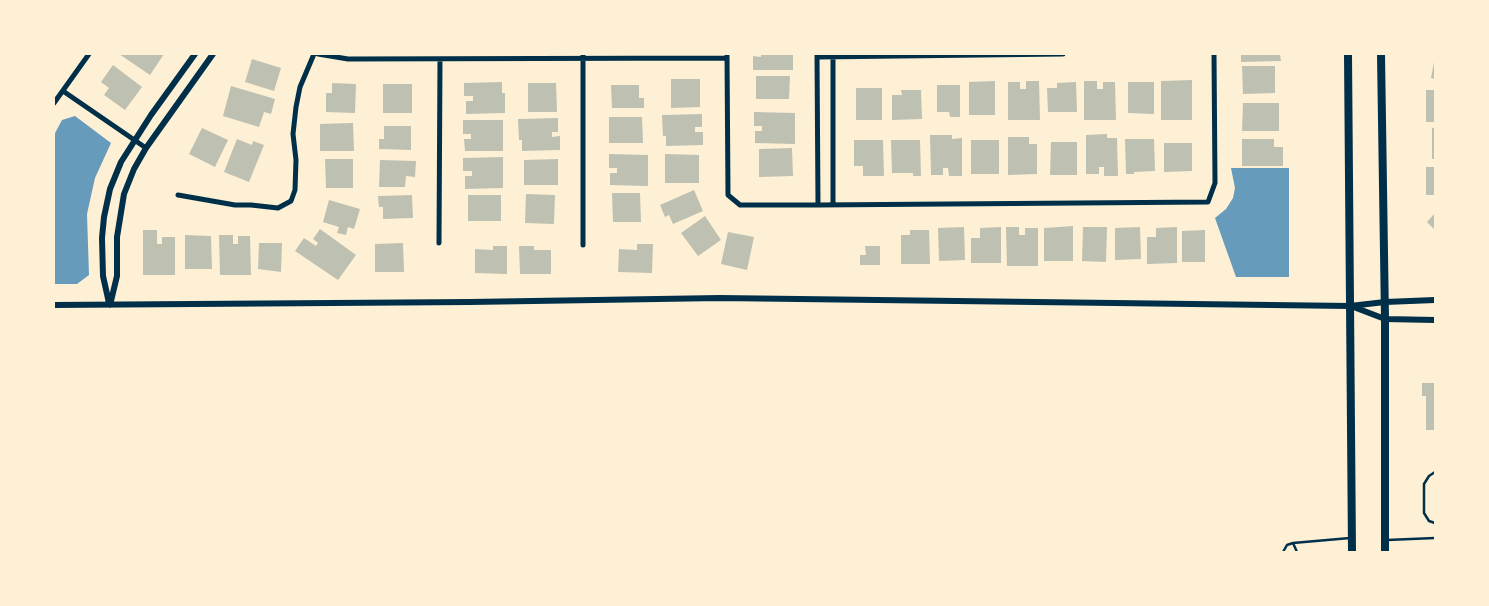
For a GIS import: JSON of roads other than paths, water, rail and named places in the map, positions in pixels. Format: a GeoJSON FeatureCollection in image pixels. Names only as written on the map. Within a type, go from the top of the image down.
{"type":"FeatureCollection","features":[{"type":"Feature","properties":{"kind":"main road"},"geometry":{"type":"LineString","coordinates":[[1348,54],[1352,552]]}},
{"type":"Feature","properties":{"kind":"main road"},"geometry":{"type":"LineString","coordinates":[[1380,54],[1385,302],[1385,552]]}},
{"type":"Feature","properties":{"kind":"street"},"geometry":{"type":"LineString","coordinates":[[54,103],[88,54]]}},
{"type":"Feature","properties":{"kind":"street"},"geometry":{"type":"LineString","coordinates":[[110,305],[103,276],[104,217],[110,189],[121,162],[195,54]]}},
{"type":"Feature","properties":{"kind":"street"},"geometry":{"type":"LineString","coordinates":[[110,305],[117,276],[117,238],[124,194],[134,169],[146,148],[213,54]]}},
{"type":"Feature","properties":{"kind":"street"},"geometry":{"type":"LineString","coordinates":[[178,195],[235,205],[251,204],[278,208],[290,201],[296,190],[296,160],[293,134],[296,107],[300,87],[316,54],[348,59],[727,56],[728,195],[740,205],[1208,202],[1215,183],[1214,54]]}},
{"type":"Feature","properties":{"kind":"street"},"geometry":{"type":"LineString","coordinates":[[818,205],[817,55],[1063,54]]}},
{"type":"Feature","properties":{"kind":"street"},"geometry":{"type":"LineString","coordinates":[[833,55],[833,205]]}},
{"type":"Feature","properties":{"kind":"street"},"geometry":{"type":"LineString","coordinates":[[583,56],[583,246]]}},
{"type":"Feature","properties":{"kind":"street"},"geometry":{"type":"LineString","coordinates":[[439,243],[440,59]]}},
{"type":"Feature","properties":{"kind":"street"},"geometry":{"type":"LineString","coordinates":[[63,90],[146,148]]}},
{"type":"Feature","properties":{"kind":"street"},"geometry":{"type":"LineString","coordinates":[[54,305],[730,298],[1350,306],[1385,302],[1435,300]]}},
{"type":"Feature","properties":{"kind":"street"},"geometry":{"type":"LineString","coordinates":[[1350,306],[1385,318],[1435,320]]}},
{"type":"Feature","properties":{"kind":"lane"},"geometry":{"type":"LineString","coordinates":[[1435,472],[1429,476],[1424,484],[1424,513],[1429,521],[1435,523]]}},
{"type":"Feature","properties":{"kind":"lane"},"geometry":{"type":"LineString","coordinates":[[1283,552],[1287,545],[1293,543],[1352,538]]}},
{"type":"Feature","properties":{"kind":"lane"},"geometry":{"type":"LineString","coordinates":[[1385,540],[1435,538]]}},
{"type":"Feature","properties":{"kind":"lane"},"geometry":{"type":"LineString","coordinates":[[1293,543],[1297,552]]}},
{"type":"Feature","properties":{"kind":"water"},"geometry":{"type":"Polygon","coordinates":[[[75,116],[111,143],[95,178],[87,214],[89,275],[77,284],[54,284],[54,135],[62,120],[75,116]]]}},
{"type":"Feature","properties":{"kind":"water"},"geometry":{"type":"Polygon","coordinates":[[[1231,168],[1289,168],[1289,277],[1236,277],[1215,218],[1226,209],[1233,198],[1235,188],[1231,168]]]}}]}
